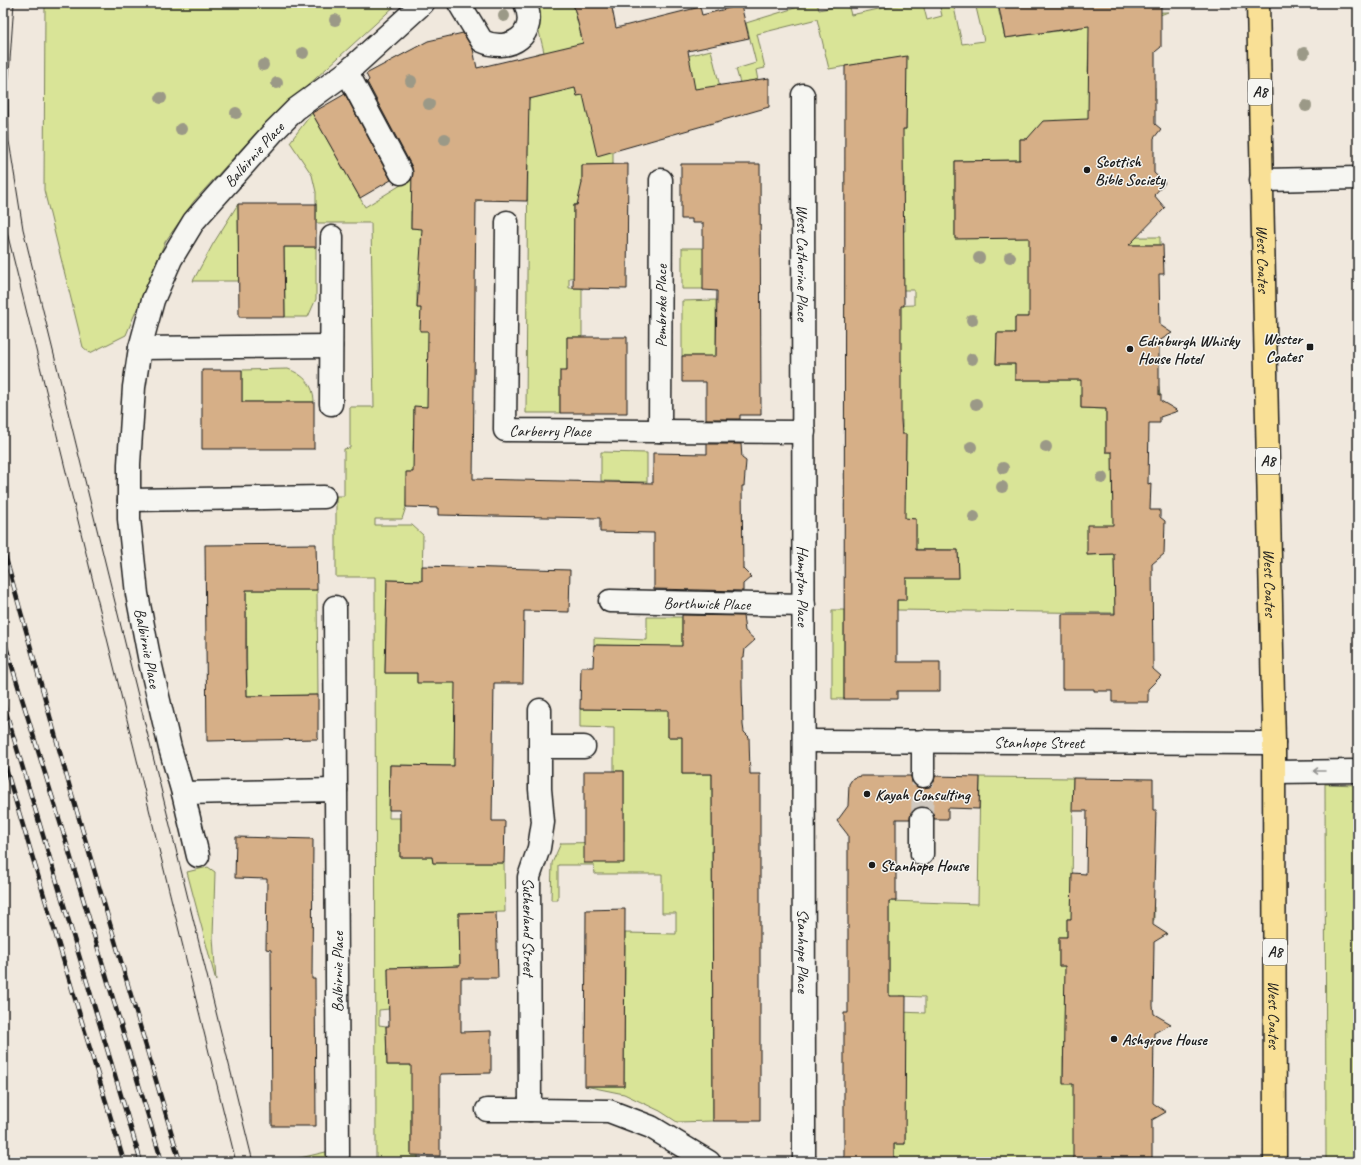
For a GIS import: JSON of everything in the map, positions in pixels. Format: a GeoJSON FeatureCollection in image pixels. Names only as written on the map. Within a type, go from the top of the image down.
{"type":"FeatureCollection","features":[{"type":"Feature","properties":{"kind":"main road","name":"West Coates"},"geometry":{"type":"LineString","coordinates":[[1258,3],[1275,772],[1275,1162]]}},
{"type":"Feature","properties":{"kind":"street","name":"Balbirnie Place"},"geometry":{"type":"LineString","coordinates":[[198,856],[183,793],[166,734],[150,662],[135,575],[129,500],[128,464],[132,410],[140,348],[160,280],[194,222],[286,118],[347,72],[423,3]]}},
{"type":"Feature","properties":{"kind":"street"},"geometry":{"type":"LineString","coordinates":[[459,3],[482,41],[498,47],[513,43],[526,30],[529,15],[526,3]]}},
{"type":"Feature","properties":{"kind":"street"},"geometry":{"type":"LineString","coordinates":[[347,72],[401,173]]}},
{"type":"Feature","properties":{"kind":"street","name":"West Catherine Place"},"geometry":{"type":"LineString","coordinates":[[803,95],[804,432]]}},
{"type":"Feature","properties":{"kind":"street"},"geometry":{"type":"LineString","coordinates":[[1261,180],[1358,178]]}},
{"type":"Feature","properties":{"kind":"street","name":"Pembroke Place"},"geometry":{"type":"LineString","coordinates":[[660,431],[661,180]]}},
{"type":"Feature","properties":{"kind":"street","name":"Carberry Place"},"geometry":{"type":"LineString","coordinates":[[507,222],[505,430],[804,432]]}},
{"type":"Feature","properties":{"kind":"street"},"geometry":{"type":"LineString","coordinates":[[331,404],[332,237]]}},
{"type":"Feature","properties":{"kind":"street"},"geometry":{"type":"LineString","coordinates":[[140,348],[331,346]]}},
{"type":"Feature","properties":{"kind":"street","name":"Hampton Place"},"geometry":{"type":"LineString","coordinates":[[804,432],[804,740]]}},
{"type":"Feature","properties":{"kind":"street"},"geometry":{"type":"LineString","coordinates":[[129,500],[324,497]]}},
{"type":"Feature","properties":{"kind":"street","name":"Borthwick Place"},"geometry":{"type":"LineString","coordinates":[[610,601],[804,605]]}},
{"type":"Feature","properties":{"kind":"street","name":"Balbirnie Place"},"geometry":{"type":"LineString","coordinates":[[335,607],[338,1155]]}},
{"type":"Feature","properties":{"kind":"street","name":"Sutherland Street"},"geometry":{"type":"LineString","coordinates":[[530,1110],[529,877],[539,848],[543,822],[540,789],[540,710]]}},
{"type":"Feature","properties":{"kind":"street","name":"Stanhope Street"},"geometry":{"type":"LineString","coordinates":[[804,740],[1274,743]]}},
{"type":"Feature","properties":{"kind":"street","name":"Stanhope Place"},"geometry":{"type":"LineString","coordinates":[[804,740],[804,1162]]}},
{"type":"Feature","properties":{"kind":"street"},"geometry":{"type":"LineString","coordinates":[[923,741],[923,776]]}},
{"type":"Feature","properties":{"kind":"street"},"geometry":{"type":"LineString","coordinates":[[540,747],[584,747]]}},
{"type":"Feature","properties":{"kind":"street"},"geometry":{"type":"LineString","coordinates":[[1275,772],[1358,771]]}},
{"type":"Feature","properties":{"kind":"street"},"geometry":{"type":"LineString","coordinates":[[183,793],[336,790]]}},
{"type":"Feature","properties":{"kind":"street"},"geometry":{"type":"LineString","coordinates":[[922,819],[922,854]]}},
{"type":"Feature","properties":{"kind":"street"},"geometry":{"type":"LineString","coordinates":[[487,1110],[609,1111],[651,1127],[708,1162]]}},
{"type":"Feature","properties":{"kind":"green space"},"geometry":{"type":"Polygon","coordinates":[[[45,3],[398,3],[257,132],[194,201],[165,242],[126,335],[90,353],[83,347],[44,190],[45,3]]]}},
{"type":"Feature","properties":{"kind":"green space"},"geometry":{"type":"Polygon","coordinates":[[[532,3],[573,3],[583,43],[618,34],[573,81],[577,96],[655,64],[711,50],[722,95],[613,126],[613,165],[582,165],[582,204],[574,205],[574,246],[582,277],[569,278],[569,288],[582,288],[582,337],[567,337],[567,371],[560,372],[560,413],[526,413],[528,142],[481,181],[482,200],[411,211],[411,228],[429,229],[422,233],[421,240],[429,283],[417,283],[417,308],[429,308],[428,407],[414,407],[413,450],[439,472],[407,472],[406,507],[402,519],[375,519],[375,525],[412,525],[423,535],[422,581],[387,580],[385,673],[417,673],[417,682],[494,683],[455,710],[454,766],[390,765],[389,818],[400,818],[400,857],[432,857],[433,863],[504,863],[505,912],[459,913],[460,966],[388,968],[389,1009],[379,1010],[379,1025],[386,1026],[387,1065],[421,1065],[421,1097],[440,1097],[440,1108],[411,1109],[411,1155],[418,1155],[418,1162],[348,1162],[376,1160],[375,577],[336,577],[336,496],[344,496],[344,449],[350,448],[350,407],[374,407],[371,223],[316,223],[316,192],[312,175],[290,142],[312,113],[365,207],[409,180],[430,170],[399,76],[391,61],[429,41],[488,109],[545,95],[535,54],[544,52],[532,3]]]}},
{"type":"Feature","properties":{"kind":"green space"},"geometry":{"type":"Polygon","coordinates":[[[811,3],[817,3],[819,10],[848,4],[851,15],[906,3],[917,3],[918,5],[923,4],[927,20],[942,16],[939,3],[953,3],[962,44],[984,41],[975,3],[997,3],[1005,38],[1079,28],[1078,3],[1119,13],[1168,12],[1089,43],[1088,73],[1105,73],[1104,87],[1155,87],[1155,99],[1144,99],[1045,138],[1020,139],[1020,160],[955,161],[955,238],[1160,237],[1160,245],[1106,245],[1156,318],[1015,317],[1015,333],[997,333],[996,364],[1015,364],[1015,380],[1158,380],[1160,395],[1081,394],[1081,408],[1106,409],[1106,452],[1147,453],[1114,525],[1087,555],[1114,554],[1115,613],[897,610],[897,600],[906,600],[906,578],[959,578],[958,550],[897,549],[916,537],[916,519],[897,518],[897,497],[905,498],[906,434],[891,434],[892,428],[902,428],[902,420],[891,420],[901,372],[901,361],[890,306],[914,305],[914,290],[890,290],[890,278],[904,278],[904,259],[890,259],[890,231],[905,231],[905,218],[890,217],[890,194],[904,194],[904,178],[890,177],[890,129],[906,129],[906,59],[889,59],[829,69],[817,19],[757,34],[765,68],[756,70],[759,86],[742,90],[736,69],[756,63],[746,23],[811,3]]]}},
{"type":"Feature","properties":{"kind":"green space"},"geometry":{"type":"Polygon","coordinates":[[[238,204],[239,281],[193,281],[213,244],[238,204]]]}},
{"type":"Feature","properties":{"kind":"green space"},"geometry":{"type":"Polygon","coordinates":[[[284,247],[316,247],[316,299],[308,317],[285,317],[284,247]]]}},
{"type":"Feature","properties":{"kind":"green space"},"geometry":{"type":"Polygon","coordinates":[[[682,248],[717,248],[703,289],[682,289],[682,248]]]}},
{"type":"Feature","properties":{"kind":"green space"},"geometry":{"type":"Polygon","coordinates":[[[716,300],[716,364],[704,356],[682,356],[682,301],[716,300]]]}},
{"type":"Feature","properties":{"kind":"green space"},"geometry":{"type":"Polygon","coordinates":[[[288,369],[299,374],[307,381],[314,396],[314,402],[242,402],[242,370],[288,369]]]}},
{"type":"Feature","properties":{"kind":"green space"},"geometry":{"type":"Polygon","coordinates":[[[601,452],[647,453],[647,482],[601,481],[601,452]]]}},
{"type":"Feature","properties":{"kind":"green space"},"geometry":{"type":"Polygon","coordinates":[[[246,590],[317,590],[318,695],[247,696],[246,590]]]}},
{"type":"Feature","properties":{"kind":"green space"},"geometry":{"type":"Polygon","coordinates":[[[832,610],[844,610],[844,699],[832,699],[832,610]]]}},
{"type":"Feature","properties":{"kind":"green space"},"geometry":{"type":"Polygon","coordinates":[[[647,617],[682,617],[682,669],[668,718],[668,737],[682,737],[682,774],[712,774],[713,1121],[677,1122],[660,1111],[624,1094],[585,1086],[624,1086],[625,933],[676,934],[676,913],[662,913],[662,874],[595,874],[594,865],[558,865],[558,900],[551,900],[552,863],[561,843],[624,842],[624,771],[614,771],[614,728],[580,727],[580,709],[632,709],[633,646],[594,645],[594,638],[647,640],[647,617]]]}},
{"type":"Feature","properties":{"kind":"green space"},"geometry":{"type":"Polygon","coordinates":[[[980,777],[1073,778],[1072,905],[1154,907],[1154,920],[1067,919],[1067,937],[1059,937],[1059,966],[1093,966],[1087,1057],[1063,1057],[1063,1083],[1099,1084],[1100,1157],[1152,1157],[1152,1162],[894,1162],[894,1144],[905,1144],[905,1131],[894,1131],[889,1013],[889,901],[978,904],[980,777]],[[900,996],[899,1012],[925,1013],[925,997],[900,996]]]}},
{"type":"Feature","properties":{"kind":"green space"},"geometry":{"type":"Polygon","coordinates":[[[1325,784],[1358,785],[1358,1162],[1326,1162],[1325,784]]]}},
{"type":"Feature","properties":{"kind":"green space"},"geometry":{"type":"Polygon","coordinates":[[[208,867],[215,872],[213,937],[216,981],[187,872],[208,867]]]}},
{"type":"Feature","properties":{"kind":"green space"},"geometry":{"type":"Polygon","coordinates":[[[334,1150],[331,1162],[283,1162],[334,1150]]]}},
{"type":"Feature","properties":{"kind":"building"},"geometry":{"type":"Polygon","coordinates":[[[573,3],[611,3],[616,28],[700,7],[702,15],[741,5],[749,38],[688,51],[695,89],[769,78],[769,107],[597,156],[583,95],[577,96],[575,88],[529,99],[527,201],[476,200],[473,479],[653,483],[653,453],[707,454],[707,444],[741,444],[742,458],[746,461],[744,486],[742,486],[743,569],[751,577],[743,584],[743,591],[654,589],[654,533],[600,532],[600,518],[438,515],[438,508],[406,507],[406,472],[413,472],[414,406],[427,407],[428,331],[420,331],[421,308],[417,308],[422,229],[411,228],[412,167],[367,82],[369,80],[366,74],[428,41],[463,33],[473,49],[477,68],[583,43],[573,3]]]}},
{"type":"Feature","properties":{"kind":"building"},"geometry":{"type":"Polygon","coordinates":[[[998,3],[1161,3],[1161,47],[1155,52],[1155,124],[1161,129],[1154,138],[1154,173],[1165,183],[1154,195],[1165,208],[1129,245],[1163,245],[1164,274],[1159,274],[1160,325],[1172,333],[1159,341],[1159,395],[1161,395],[1161,401],[1178,411],[1160,417],[1160,423],[1149,423],[1148,484],[1151,483],[1150,510],[1160,510],[1160,517],[1165,521],[1164,554],[1152,564],[1153,669],[1161,676],[1148,689],[1148,702],[1112,702],[1112,691],[1094,691],[1094,689],[1062,689],[1062,614],[1115,614],[1114,554],[1087,555],[1087,525],[1113,525],[1112,452],[1106,452],[1106,409],[1081,408],[1081,380],[1015,380],[1015,364],[996,364],[997,333],[1015,333],[1015,317],[1029,317],[1029,238],[955,239],[955,161],[1020,160],[1020,139],[1027,139],[1043,121],[1088,119],[1089,26],[1005,38],[998,3]]]}},
{"type":"Feature","properties":{"kind":"building"},"geometry":{"type":"Polygon","coordinates":[[[907,56],[906,129],[903,129],[904,306],[901,306],[901,420],[902,434],[906,434],[905,518],[916,519],[916,550],[958,550],[959,578],[906,578],[906,600],[897,600],[897,662],[940,662],[940,691],[897,691],[897,699],[844,699],[845,66],[907,56]]]}},
{"type":"Feature","properties":{"kind":"building"},"geometry":{"type":"Polygon","coordinates":[[[345,94],[391,180],[360,198],[312,113],[345,94]]]}},
{"type":"Feature","properties":{"kind":"building"},"geometry":{"type":"Polygon","coordinates":[[[628,164],[627,289],[573,288],[574,205],[577,205],[582,183],[582,165],[628,164]]]}},
{"type":"Feature","properties":{"kind":"building"},"geometry":{"type":"Polygon","coordinates":[[[681,164],[760,164],[761,415],[740,415],[740,419],[706,419],[706,382],[682,382],[682,356],[716,356],[717,291],[703,290],[703,223],[692,223],[692,219],[681,219],[681,164]]]}},
{"type":"Feature","properties":{"kind":"building"},"geometry":{"type":"Polygon","coordinates":[[[238,204],[316,204],[316,247],[284,247],[285,317],[239,317],[238,204]]]}},
{"type":"Feature","properties":{"kind":"building"},"geometry":{"type":"Polygon","coordinates":[[[567,337],[627,337],[627,413],[560,413],[560,371],[567,371],[567,337]]]}},
{"type":"Feature","properties":{"kind":"building"},"geometry":{"type":"Polygon","coordinates":[[[202,370],[242,370],[242,402],[314,402],[314,449],[202,449],[202,370]]]}},
{"type":"Feature","properties":{"kind":"building"},"geometry":{"type":"Polygon","coordinates":[[[316,544],[317,590],[246,590],[246,660],[247,696],[318,695],[318,739],[207,741],[205,545],[316,544]]]}},
{"type":"Feature","properties":{"kind":"building"},"geometry":{"type":"Polygon","coordinates":[[[422,566],[570,570],[569,612],[524,611],[523,683],[494,683],[492,821],[505,821],[504,863],[433,863],[432,857],[400,857],[400,810],[389,810],[390,765],[454,766],[455,683],[417,683],[417,673],[385,673],[387,580],[422,581],[422,566]]]}},
{"type":"Feature","properties":{"kind":"building"},"geometry":{"type":"Polygon","coordinates":[[[682,615],[743,616],[745,631],[755,640],[745,649],[744,657],[742,657],[742,685],[743,725],[744,732],[749,737],[750,774],[760,774],[760,1121],[713,1121],[712,774],[682,774],[682,737],[668,737],[668,710],[580,709],[581,667],[593,667],[594,645],[682,646],[682,615]]]}},
{"type":"Feature","properties":{"kind":"building"},"geometry":{"type":"Polygon","coordinates":[[[584,771],[624,771],[624,863],[584,863],[584,771]]]}},
{"type":"Feature","properties":{"kind":"building"},"geometry":{"type":"Polygon","coordinates":[[[861,776],[911,776],[912,783],[917,787],[923,788],[930,787],[934,782],[935,776],[980,777],[979,809],[948,808],[948,819],[934,819],[933,813],[929,808],[922,807],[916,808],[911,812],[910,819],[896,819],[896,901],[889,901],[889,996],[906,996],[905,1144],[894,1144],[894,1162],[844,1162],[844,1013],[848,1013],[848,835],[837,821],[848,806],[849,784],[853,778],[861,776]]]}},
{"type":"Feature","properties":{"kind":"building"},"geometry":{"type":"Polygon","coordinates":[[[1073,778],[1153,779],[1153,810],[1156,810],[1153,925],[1167,934],[1154,942],[1153,1006],[1154,1014],[1171,1024],[1154,1033],[1153,1103],[1166,1112],[1152,1120],[1152,1158],[1100,1157],[1100,1162],[1073,1162],[1073,1084],[1063,1084],[1065,966],[1059,966],[1059,937],[1067,937],[1067,919],[1071,919],[1072,873],[1086,874],[1087,811],[1072,811],[1073,778]]]}},
{"type":"Feature","properties":{"kind":"building"},"geometry":{"type":"Polygon","coordinates":[[[236,837],[313,839],[312,979],[315,979],[316,1126],[272,1126],[271,950],[266,949],[267,879],[235,878],[236,837]]]}},
{"type":"Feature","properties":{"kind":"building"},"geometry":{"type":"Polygon","coordinates":[[[625,909],[624,1086],[585,1086],[586,910],[625,909]]]}},
{"type":"Feature","properties":{"kind":"building"},"geometry":{"type":"Polygon","coordinates":[[[496,912],[498,978],[461,978],[461,1032],[491,1031],[491,1073],[440,1074],[440,1156],[411,1155],[411,1065],[387,1065],[386,1026],[389,1026],[388,968],[460,966],[459,913],[496,912]]]}},
{"type":"Feature","properties":{"kind":"tunnel"},"geometry":{"type":"LineString","coordinates":[[922,819],[923,776]]}},
{"type":"Feature","properties":{"kind":"tram line"},"geometry":{"type":"LineString","coordinates":[[14,3],[8,88],[9,141],[23,229],[253,1162]]}},
{"type":"Feature","properties":{"kind":"tram line"},"geometry":{"type":"LineString","coordinates":[[3,216],[236,1162]]}},
{"type":"Feature","properties":{"kind":"railway"},"geometry":{"type":"LineString","coordinates":[[3,548],[68,781],[180,1162]]}},
{"type":"Feature","properties":{"kind":"railway"},"geometry":{"type":"LineString","coordinates":[[3,637],[162,1162]]}},
{"type":"Feature","properties":{"kind":"railway"},"geometry":{"type":"LineString","coordinates":[[3,702],[141,1162]]}},
{"type":"Feature","properties":{"kind":"railway"},"geometry":{"type":"LineString","coordinates":[[3,759],[124,1162]]}},
{"type":"Feature","properties":{"kind":"place","name":"Scottish Bible Society"},"geometry":{"type":"Point","coordinates":[1087,170]}},
{"type":"Feature","properties":{"kind":"place","name":"Wester Coates"},"geometry":{"type":"Point","coordinates":[1310,347]}},
{"type":"Feature","properties":{"kind":"place","name":"Edinburgh Whisky House Hotel"},"geometry":{"type":"Point","coordinates":[1130,349]}},
{"type":"Feature","properties":{"kind":"place","name":"Kayah Consulting"},"geometry":{"type":"Point","coordinates":[867,794]}},
{"type":"Feature","properties":{"kind":"place","name":"Stanhope House"},"geometry":{"type":"Point","coordinates":[872,865]}},
{"type":"Feature","properties":{"kind":"place","name":"Ashgrove House"},"geometry":{"type":"Point","coordinates":[1114,1039]}}]}
